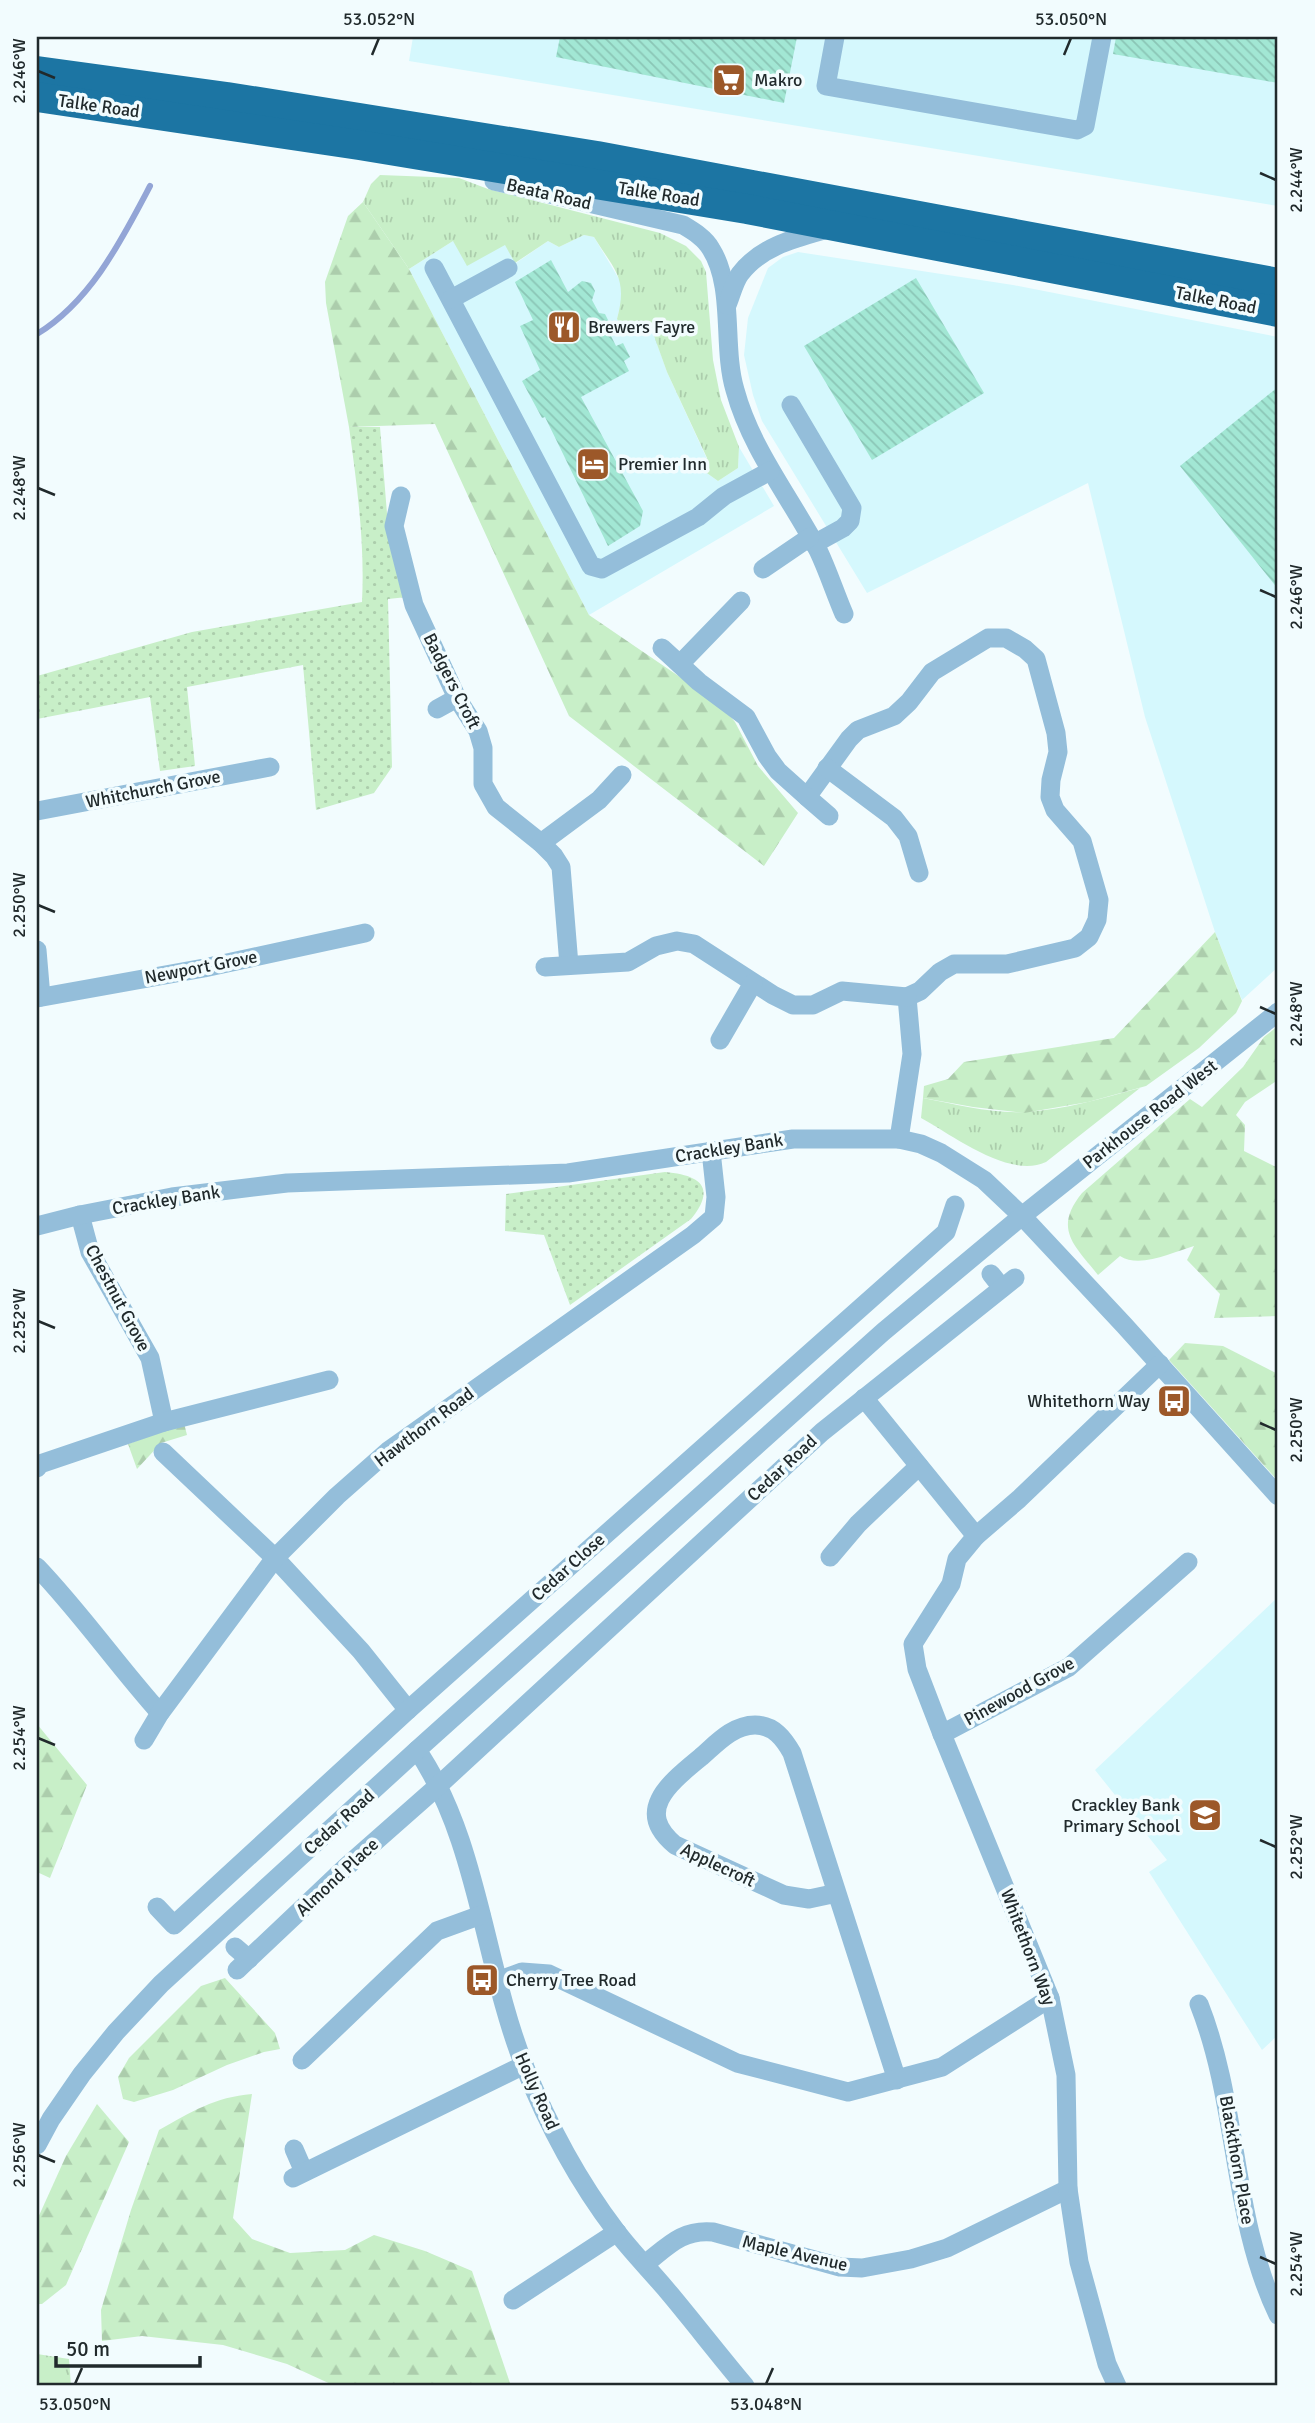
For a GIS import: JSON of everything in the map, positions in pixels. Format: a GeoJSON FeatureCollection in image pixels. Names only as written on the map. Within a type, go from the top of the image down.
{"type":"FeatureCollection","features":[{"type":"Feature","properties":{"kind":"highway","name":"Talke Road"},"geometry":{"type":"LineString","coordinates":[[37,71],[240,99],[597,156],[1278,283]]}},
{"type":"Feature","properties":{"kind":"highway","name":"Talke Road"},"geometry":{"type":"LineString","coordinates":[[37,97],[359,145],[747,209],[1278,312]]}},
{"type":"Feature","properties":{"kind":"street"},"geometry":{"type":"LineString","coordinates":[[835,37],[826,86],[1077,130],[1085,126],[1102,37]]}},
{"type":"Feature","properties":{"kind":"street","name":"Beata Road"},"geometry":{"type":"LineString","coordinates":[[359,145],[491,180],[683,225],[695,232],[711,248],[722,278],[734,388],[746,421],[770,471],[812,541],[844,614]]}},
{"type":"Feature","properties":{"kind":"street","name":"Beata Road"},"geometry":{"type":"LineString","coordinates":[[726,309],[739,275],[763,252],[788,240],[834,227]]}},
{"type":"Feature","properties":{"kind":"street"},"geometry":{"type":"LineString","coordinates":[[434,268],[591,566],[602,569],[698,517],[724,496],[770,471]]}},
{"type":"Feature","properties":{"kind":"street"},"geometry":{"type":"LineString","coordinates":[[450,299],[508,268]]}},
{"type":"Feature","properties":{"kind":"street"},"geometry":{"type":"LineString","coordinates":[[763,569],[850,521],[852,508],[791,405]]}},
{"type":"Feature","properties":{"kind":"street","name":"Badgers Croft"},"geometry":{"type":"LineString","coordinates":[[401,496],[394,526],[414,605],[457,698],[478,731],[483,748],[483,784],[496,807],[541,843],[561,867],[569,965]]}},
{"type":"Feature","properties":{"kind":"street"},"geometry":{"type":"LineString","coordinates":[[680,663],[741,601]]}},
{"type":"Feature","properties":{"kind":"street"},"geometry":{"type":"LineString","coordinates":[[544,967],[628,962],[656,946],[677,941],[694,944],[753,983],[793,1005],[803,1006],[813,1005],[842,991],[907,997],[920,991],[940,972],[954,964],[1007,964],[1075,948],[1089,937],[1097,920],[1099,900],[1082,841],[1055,810],[1050,797],[1058,752],[1056,733],[1036,659],[1006,638],[988,638],[932,672],[909,702],[894,716],[858,730],[807,797]]}},
{"type":"Feature","properties":{"kind":"street"},"geometry":{"type":"LineString","coordinates":[[662,648],[699,682],[746,717],[778,771],[829,816]]}},
{"type":"Feature","properties":{"kind":"street"},"geometry":{"type":"LineString","coordinates":[[436,709],[457,698]]}},
{"type":"Feature","properties":{"kind":"street","name":"Whitchurch Grove"},"geometry":{"type":"LineString","coordinates":[[37,811],[270,767]]}},
{"type":"Feature","properties":{"kind":"street"},"geometry":{"type":"LineString","coordinates":[[827,768],[894,818],[908,836],[919,873]]}},
{"type":"Feature","properties":{"kind":"street"},"geometry":{"type":"LineString","coordinates":[[541,843],[599,800],[622,775]]}},
{"type":"Feature","properties":{"kind":"street","name":"Newport Grove"},"geometry":{"type":"LineString","coordinates":[[39,997],[204,968],[365,933]]}},
{"type":"Feature","properties":{"kind":"street"},"geometry":{"type":"LineString","coordinates":[[37,950],[39,997]]}},
{"type":"Feature","properties":{"kind":"street"},"geometry":{"type":"LineString","coordinates":[[720,1040],[753,983]]}},
{"type":"Feature","properties":{"kind":"street"},"geometry":{"type":"LineString","coordinates":[[899,1139],[912,1054],[907,997]]}},
{"type":"Feature","properties":{"kind":"street","name":"Parkhouse Road West"},"geometry":{"type":"LineString","coordinates":[[1022,1216],[1278,1012]]}},
{"type":"Feature","properties":{"kind":"street","name":"Crackley Bank"},"geometry":{"type":"LineString","coordinates":[[37,1226],[172,1197],[287,1182],[568,1173],[793,1139],[899,1139],[921,1144],[965,1166],[984,1180],[1022,1216],[1160,1364],[1278,1496]]}},
{"type":"Feature","properties":{"kind":"street","name":"Hawthorn Road"},"geometry":{"type":"LineString","coordinates":[[144,1740],[160,1713],[275,1558],[337,1496],[388,1451],[693,1235],[714,1217],[716,1198],[710,1151]]}},
{"type":"Feature","properties":{"kind":"street","name":"Cedar Close"},"geometry":{"type":"LineString","coordinates":[[157,1907],[174,1925],[408,1710],[946,1232],[954,1205]]}},
{"type":"Feature","properties":{"kind":"street","name":"Chestnut Grove"},"geometry":{"type":"LineString","coordinates":[[80,1215],[90,1251],[150,1358],[164,1422]]}},
{"type":"Feature","properties":{"kind":"street","name":"Cedar Road"},"geometry":{"type":"LineString","coordinates":[[37,2146],[51,2119],[82,2074],[152,1993],[669,1523],[883,1332],[1022,1216]]}},
{"type":"Feature","properties":{"kind":"street","name":"Cedar Road"},"geometry":{"type":"LineString","coordinates":[[438,1786],[822,1432],[1003,1280]]}},
{"type":"Feature","properties":{"kind":"street","name":"Whitethorn Way"},"geometry":{"type":"LineString","coordinates":[[1117,2386],[1107,2364],[1079,2262],[1068,2189],[1066,2075],[1050,1998],[942,1734],[917,1669],[913,1644],[951,1584],[957,1559],[976,1536],[1019,1499],[1160,1364]]}},
{"type":"Feature","properties":{"kind":"street"},"geometry":{"type":"LineString","coordinates":[[37,1468],[40,1464],[164,1422],[329,1380]]}},
{"type":"Feature","properties":{"kind":"street"},"geometry":{"type":"LineString","coordinates":[[864,1398],[976,1536]]}},
{"type":"Feature","properties":{"kind":"street"},"geometry":{"type":"LineString","coordinates":[[175,1457],[275,1558],[361,1651],[408,1710]]}},
{"type":"Feature","properties":{"kind":"street"},"geometry":{"type":"LineString","coordinates":[[830,1557],[858,1524],[919,1466]]}},
{"type":"Feature","properties":{"kind":"street"},"geometry":{"type":"LineString","coordinates":[[648,1497],[669,1523]]}},
{"type":"Feature","properties":{"kind":"street","name":"Pinewood Grove"},"geometry":{"type":"LineString","coordinates":[[942,1734],[1069,1667],[1188,1562]]}},
{"type":"Feature","properties":{"kind":"street"},"geometry":{"type":"LineString","coordinates":[[37,1567],[80,1614],[160,1713]]}},
{"type":"Feature","properties":{"kind":"street","name":"Applecroft"},"geometry":{"type":"LineString","coordinates":[[837,1893],[809,1899],[784,1895],[675,1845],[662,1835],[656,1817],[660,1797],[671,1782],[734,1730],[757,1725],[781,1735],[792,1753],[837,1893],[897,2080]]}},
{"type":"Feature","properties":{"kind":"street","name":"Holly Road"},"geometry":{"type":"LineString","coordinates":[[417,1750],[438,1786],[457,1834],[497,1981],[524,2065],[577,2173],[617,2232],[745,2386]]}},
{"type":"Feature","properties":{"kind":"street","name":"Almond Place"},"geometry":{"type":"LineString","coordinates":[[240,1959],[438,1786]]}},
{"type":"Feature","properties":{"kind":"street"},"geometry":{"type":"LineString","coordinates":[[302,2060],[437,1931],[481,1915]]}},
{"type":"Feature","properties":{"kind":"street"},"geometry":{"type":"LineString","coordinates":[[497,1981],[522,1972],[549,1973],[737,2063],[848,2092],[942,2067],[1050,1998]]}},
{"type":"Feature","properties":{"kind":"street","name":"Blackthorn Place"},"geometry":{"type":"LineString","coordinates":[[1199,2004],[1222,2076],[1249,2233],[1264,2285],[1278,2315]]}},
{"type":"Feature","properties":{"kind":"street"},"geometry":{"type":"LineString","coordinates":[[294,2149],[298,2175],[524,2065]]}},
{"type":"Feature","properties":{"kind":"street","name":"Maple Avenue"},"geometry":{"type":"LineString","coordinates":[[645,2264],[680,2237],[697,2231],[713,2232],[840,2267],[885,2265],[947,2248],[1068,2189]]}},
{"type":"Feature","properties":{"kind":"street"},"geometry":{"type":"LineString","coordinates":[[513,2300],[617,2232]]}},
{"type":"Feature","properties":{"kind":"shaded area"},"geometry":{"type":"Polygon","coordinates":[[[413,37],[1278,37],[1278,206],[409,61],[413,37]]]}},
{"type":"Feature","properties":{"kind":"shaded area"},"geometry":{"type":"Polygon","coordinates":[[[584,235],[594,237],[622,284],[622,299],[617,319],[653,332],[667,372],[707,459],[704,471],[718,481],[738,468],[739,447],[774,506],[589,615],[409,269],[453,241],[506,244],[516,263],[548,241],[559,247],[584,235]]]}},
{"type":"Feature","properties":{"kind":"shaded area"},"geometry":{"type":"Polygon","coordinates":[[[798,252],[1013,285],[1278,337],[1278,967],[1242,1000],[1215,932],[1145,717],[1088,483],[867,593],[762,421],[744,355],[748,318],[768,268],[783,257],[798,252]]]}},
{"type":"Feature","properties":{"kind":"shaded area","name":"Crackley Bank Primary School"},"geometry":{"type":"Polygon","coordinates":[[[1278,1597],[1278,2035],[1262,2050],[1149,1872],[1167,1860],[1095,1770],[1278,1597]]]}},
{"type":"Feature","properties":{"kind":"green space"},"geometry":{"type":"Polygon","coordinates":[[[380,175],[459,178],[488,189],[660,233],[686,246],[701,261],[706,272],[713,360],[721,400],[739,447],[738,468],[718,481],[704,471],[700,463],[707,458],[667,372],[653,333],[627,333],[617,319],[621,294],[618,275],[594,237],[584,235],[559,247],[548,241],[515,263],[505,245],[467,266],[453,241],[409,269],[363,202],[371,184],[380,175]]]}},
{"type":"Feature","properties":{"kind":"green space"},"geometry":{"type":"Polygon","coordinates":[[[363,202],[409,269],[589,615],[721,705],[735,722],[758,766],[798,813],[764,866],[569,716],[435,424],[349,427],[326,303],[325,282],[348,216],[363,202]]]}},
{"type":"Feature","properties":{"kind":"green space"},"geometry":{"type":"Polygon","coordinates":[[[349,427],[380,427],[388,526],[407,597],[388,599],[392,767],[374,793],[316,810],[303,665],[187,687],[195,766],[160,771],[150,697],[37,719],[37,676],[192,632],[362,602],[361,536],[349,427]]]}},
{"type":"Feature","properties":{"kind":"green space"},"geometry":{"type":"Polygon","coordinates":[[[1215,932],[1242,1001],[1236,1013],[1199,1048],[1146,1086],[1088,1102],[1024,1113],[923,1098],[924,1086],[948,1079],[964,1062],[1114,1038],[1215,932]]]}},
{"type":"Feature","properties":{"kind":"green space"},"geometry":{"type":"Polygon","coordinates":[[[1278,1026],[1278,1080],[1245,1102],[1236,1115],[1245,1125],[1244,1151],[1278,1168],[1278,1316],[1214,1318],[1220,1294],[1187,1260],[1194,1246],[1147,1260],[1128,1260],[1120,1256],[1098,1275],[1081,1255],[1068,1227],[1073,1206],[1082,1193],[1190,1099],[1202,1107],[1243,1067],[1264,1037],[1278,1026]]]}},
{"type":"Feature","properties":{"kind":"green space"},"geometry":{"type":"Polygon","coordinates":[[[1140,1088],[1046,1162],[1031,1166],[1016,1165],[982,1153],[921,1118],[923,1098],[987,1110],[1025,1112],[1069,1106],[1140,1088]]]}},
{"type":"Feature","properties":{"kind":"green space"},"geometry":{"type":"Polygon","coordinates":[[[665,1172],[687,1176],[701,1185],[703,1199],[699,1208],[691,1219],[570,1305],[544,1235],[505,1231],[506,1194],[665,1172]]]}},
{"type":"Feature","properties":{"kind":"green space"},"geometry":{"type":"Polygon","coordinates":[[[1185,1343],[1223,1346],[1278,1374],[1278,1481],[1169,1360],[1185,1343]]]}},
{"type":"Feature","properties":{"kind":"green space"},"geometry":{"type":"Polygon","coordinates":[[[184,1423],[187,1435],[161,1443],[137,1469],[128,1444],[184,1423]]]}},
{"type":"Feature","properties":{"kind":"green space"},"geometry":{"type":"Polygon","coordinates":[[[37,1724],[87,1785],[50,1878],[37,1872],[37,1724]]]}},
{"type":"Feature","properties":{"kind":"green space"},"geometry":{"type":"Polygon","coordinates":[[[225,1978],[275,2033],[280,2049],[227,2065],[173,2090],[134,2102],[123,2099],[118,2077],[129,2058],[201,1986],[225,1978]]]}},
{"type":"Feature","properties":{"kind":"green space"},"geometry":{"type":"Polygon","coordinates":[[[252,2094],[233,2218],[252,2239],[290,2253],[345,2250],[374,2235],[425,2251],[472,2271],[511,2386],[335,2386],[287,2364],[223,2345],[142,2336],[102,2341],[101,2310],[131,2210],[159,2130],[215,2102],[252,2094]]]}},
{"type":"Feature","properties":{"kind":"green space"},"geometry":{"type":"Polygon","coordinates":[[[97,2104],[129,2142],[66,2285],[42,2304],[37,2304],[37,2220],[66,2156],[97,2104]]]}},
{"type":"Feature","properties":{"kind":"green space"},"geometry":{"type":"Polygon","coordinates":[[[37,2354],[69,2359],[71,2386],[37,2386],[37,2354]]]}},
{"type":"Feature","properties":{"kind":"building","name":"Makro"},"geometry":{"type":"Polygon","coordinates":[[[560,37],[797,37],[784,103],[556,57],[560,37]]]}},
{"type":"Feature","properties":{"kind":"building"},"geometry":{"type":"Polygon","coordinates":[[[1116,37],[1278,37],[1278,83],[1113,54],[1116,37]]]}},
{"type":"Feature","properties":{"kind":"building"},"geometry":{"type":"Polygon","coordinates":[[[551,260],[568,292],[582,281],[591,283],[595,291],[592,300],[599,313],[605,314],[609,322],[607,328],[616,346],[623,343],[630,357],[624,361],[629,371],[581,397],[643,511],[640,526],[608,546],[545,417],[542,418],[522,381],[540,370],[520,326],[533,320],[515,282],[551,260]]]}},
{"type":"Feature","properties":{"kind":"building"},"geometry":{"type":"Polygon","coordinates":[[[916,278],[984,393],[872,460],[804,346],[916,278]]]}},
{"type":"Feature","properties":{"kind":"building"},"geometry":{"type":"Polygon","coordinates":[[[1278,387],[1278,589],[1180,466],[1278,387]]]}},
{"type":"Feature","properties":{"kind":"waterway"},"geometry":{"type":"LineString","coordinates":[[37,334],[73,305],[89,287],[116,248],[150,186]]}},
{"type":"Feature","properties":{"kind":"place","name":"Makro"},"geometry":{"type":"Point","coordinates":[729,80]}},
{"type":"Feature","properties":{"kind":"place","name":"Brewers Fayre"},"geometry":{"type":"Point","coordinates":[564,327]}},
{"type":"Feature","properties":{"kind":"place","name":"Premier Inn"},"geometry":{"type":"Point","coordinates":[593,464]}},
{"type":"Feature","properties":{"kind":"place","name":"Whitethorn Way"},"geometry":{"type":"Point","coordinates":[1174,1401]}},
{"type":"Feature","properties":{"kind":"place","name":"Crackley Bank Primary School"},"geometry":{"type":"Point","coordinates":[1205,1815]}},
{"type":"Feature","properties":{"kind":"place","name":"Cherry Tree Road"},"geometry":{"type":"Point","coordinates":[482,1980]}}]}
